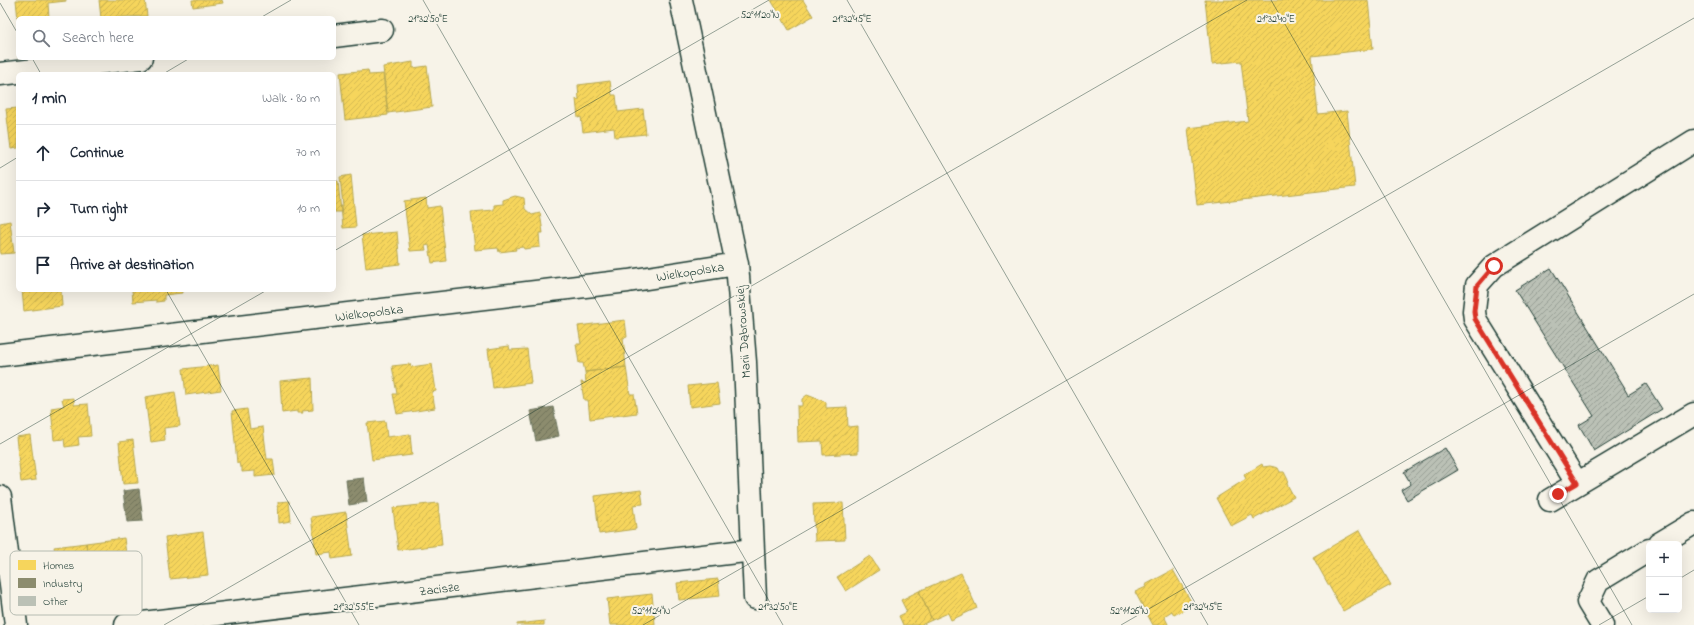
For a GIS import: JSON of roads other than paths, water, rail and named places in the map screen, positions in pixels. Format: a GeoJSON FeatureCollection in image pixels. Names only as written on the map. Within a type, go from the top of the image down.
{"type":"FeatureCollection","features":[{"type":"Feature","properties":{"kind":"street","name":"Marii Dąbrowskiej"},"geometry":{"type":"LineString","coordinates":[[681,0],[737,264],[745,362],[755,598]]}},
{"type":"Feature","properties":{"kind":"street"},"geometry":{"type":"LineString","coordinates":[[336,36],[382,30]]}},
{"type":"Feature","properties":{"kind":"street"},"geometry":{"type":"LineString","coordinates":[[18,72],[123,60]]}},
{"type":"Feature","properties":{"kind":"street"},"geometry":{"type":"LineString","coordinates":[[0,74],[16,72]]}},
{"type":"Feature","properties":{"kind":"street"},"geometry":{"type":"LineString","coordinates":[[1577,483],[1475,319],[1474,311],[1477,286],[1494,266],[1694,141]]}},
{"type":"Feature","properties":{"kind":"street","name":"Wielkopolska"},"geometry":{"type":"LineString","coordinates":[[0,355],[620,282],[737,264]]}},
{"type":"Feature","properties":{"kind":"street"},"geometry":{"type":"LineString","coordinates":[[1550,500],[1694,414]]}},
{"type":"Feature","properties":{"kind":"street"},"geometry":{"type":"LineString","coordinates":[[0,497],[10,577]]}},
{"type":"Feature","properties":{"kind":"street"},"geometry":{"type":"LineString","coordinates":[[1664,541],[1694,523]]}},
{"type":"Feature","properties":{"kind":"street","name":"Zacisze"},"geometry":{"type":"LineString","coordinates":[[126,625],[753,550]]}},
{"type":"Feature","properties":{"kind":"street"},"geometry":{"type":"LineString","coordinates":[[1602,625],[1588,602],[1598,581],[1646,552]]}},
{"type":"Feature","properties":{"kind":"street"},"geometry":{"type":"LineString","coordinates":[[15,615],[16,625]]}}]}
